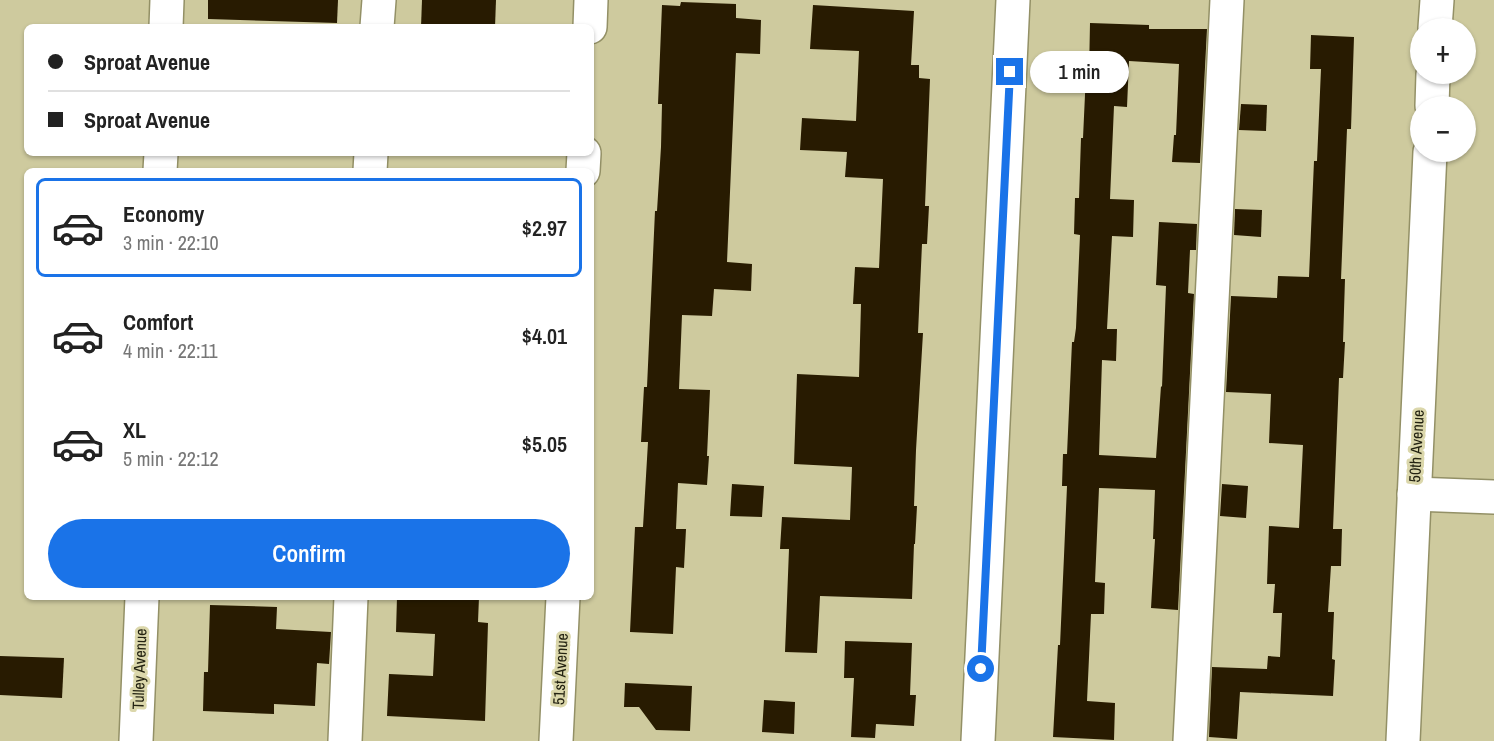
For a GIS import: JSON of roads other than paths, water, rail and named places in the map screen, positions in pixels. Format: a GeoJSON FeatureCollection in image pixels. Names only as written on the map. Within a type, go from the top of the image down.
{"type":"FeatureCollection","features":[{"type":"Feature","properties":{"kind":"street"},"geometry":{"type":"LineString","coordinates":[[166,24],[167,0]]}},
{"type":"Feature","properties":{"kind":"street"},"geometry":{"type":"LineString","coordinates":[[377,24],[379,0]]}},
{"type":"Feature","properties":{"kind":"street"},"geometry":{"type":"LineString","coordinates":[[590,24],[591,0]]}},
{"type":"Feature","properties":{"kind":"street"},"geometry":{"type":"LineString","coordinates":[[978,741],[1013,0]]}},
{"type":"Feature","properties":{"kind":"street"},"geometry":{"type":"LineString","coordinates":[[1190,741],[1227,0]]}},
{"type":"Feature","properties":{"kind":"street"},"geometry":{"type":"LineString","coordinates":[[1436,18],[1437,0]]}},
{"type":"Feature","properties":{"kind":"street","name":"50th Avenue"},"geometry":{"type":"LineString","coordinates":[[1403,741],[1430,162]]}},
{"type":"Feature","properties":{"kind":"street"},"geometry":{"type":"LineString","coordinates":[[1414,494],[1494,497]]}},
{"type":"Feature","properties":{"kind":"street","name":"Tulley Avenue"},"geometry":{"type":"LineString","coordinates":[[136,741],[142,600]]}},
{"type":"Feature","properties":{"kind":"street"},"geometry":{"type":"LineString","coordinates":[[345,741],[351,600]]}},
{"type":"Feature","properties":{"kind":"street","name":"51st Avenue"},"geometry":{"type":"LineString","coordinates":[[556,741],[563,600]]}}]}
